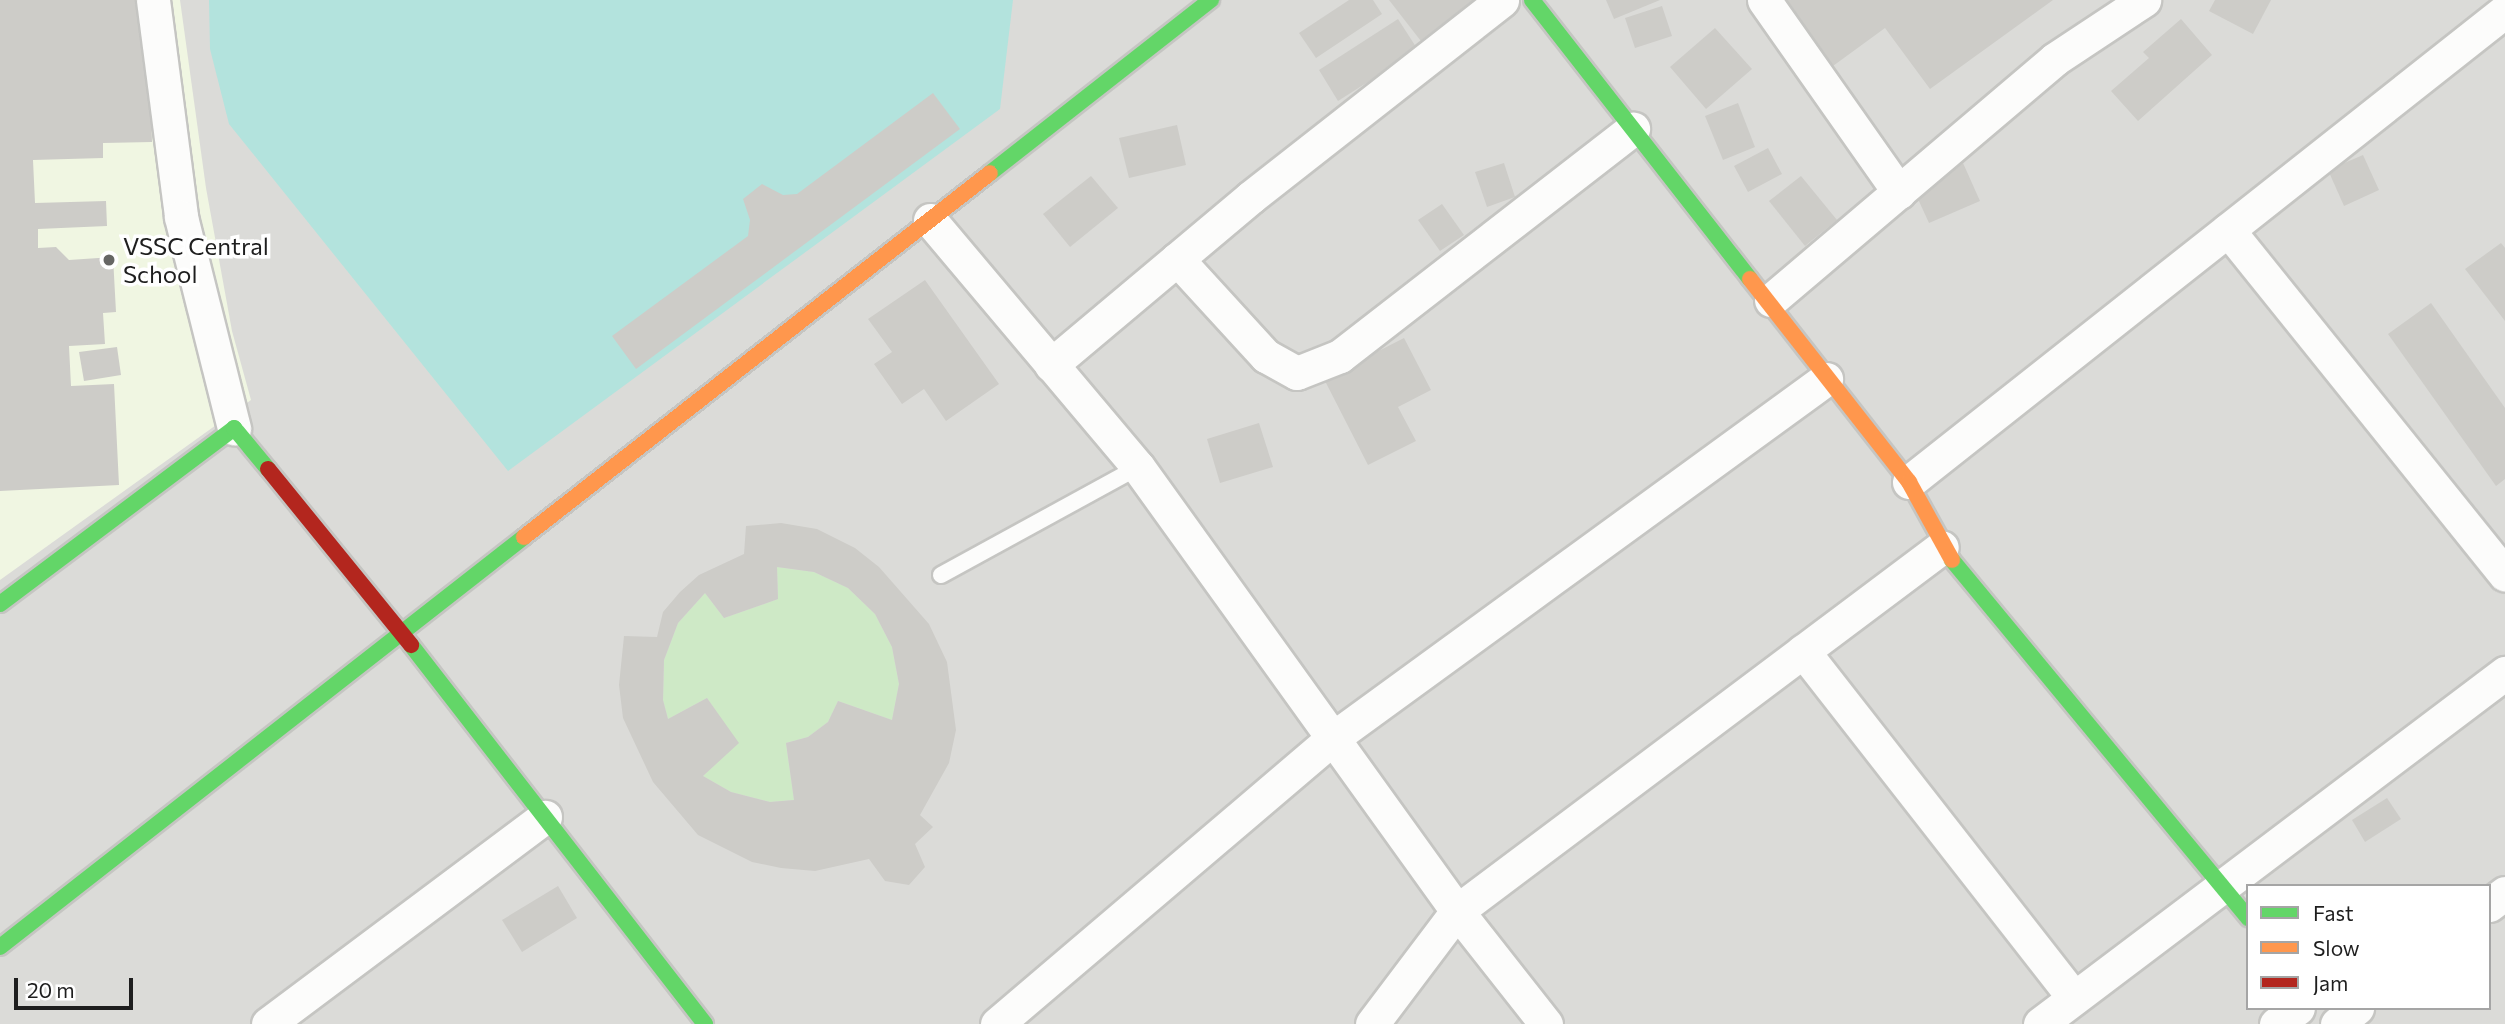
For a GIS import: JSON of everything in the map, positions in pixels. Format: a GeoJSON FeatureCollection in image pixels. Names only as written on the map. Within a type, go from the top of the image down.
{"type":"FeatureCollection","features":[{"type":"Feature","properties":{"kind":"street"},"geometry":{"type":"LineString","coordinates":[[153,0],[181,217],[234,428],[402,633],[705,1024]]}},
{"type":"Feature","properties":{"kind":"street"},"geometry":{"type":"LineString","coordinates":[[0,947],[1211,0]]}},
{"type":"Feature","properties":{"kind":"street"},"geometry":{"type":"LineString","coordinates":[[1051,365],[1177,259],[1502,0]]}},
{"type":"Feature","properties":{"kind":"street"},"geometry":{"type":"LineString","coordinates":[[1532,0],[1770,300],[1826,379],[1909,482],[1942,547],[2246,915]]}},
{"type":"Feature","properties":{"kind":"street"},"geometry":{"type":"LineString","coordinates":[[1763,0],[1899,191]]}},
{"type":"Feature","properties":{"kind":"street"},"geometry":{"type":"LineString","coordinates":[[1770,300],[2055,59],[2144,0]]}},
{"type":"Feature","properties":{"kind":"street"},"geometry":{"type":"LineString","coordinates":[[1909,482],[2505,11]]}},
{"type":"Feature","properties":{"kind":"street"},"geometry":{"type":"LineString","coordinates":[[1177,259],[1266,356],[1297,373],[1340,355],[1633,129]]}},
{"type":"Feature","properties":{"kind":"street"},"geometry":{"type":"LineString","coordinates":[[930,220],[1138,467],[1457,911],[1546,1024]]}},
{"type":"Feature","properties":{"kind":"street"},"geometry":{"type":"LineString","coordinates":[[2228,230],[2505,574]]}},
{"type":"Feature","properties":{"kind":"street"},"geometry":{"type":"LineString","coordinates":[[997,1024],[1333,737],[1826,379]]}},
{"type":"Feature","properties":{"kind":"street"},"geometry":{"type":"LineString","coordinates":[[0,604],[234,428]]}},
{"type":"Feature","properties":{"kind":"street"},"geometry":{"type":"LineString","coordinates":[[1371,1024],[1457,911],[1942,547]]}},
{"type":"Feature","properties":{"kind":"street"},"geometry":{"type":"LineString","coordinates":[[1803,651],[2074,998]]}},
{"type":"Feature","properties":{"kind":"street"},"geometry":{"type":"LineString","coordinates":[[2040,1024],[2505,673]]}},
{"type":"Feature","properties":{"kind":"street"},"geometry":{"type":"LineString","coordinates":[[268,1024],[545,817]]}},
{"type":"Feature","properties":{"kind":"street"},"geometry":{"type":"LineString","coordinates":[[2276,1024],[2295,1010]]}},
{"type":"Feature","properties":{"kind":"street"},"geometry":{"type":"LineString","coordinates":[[2337,1024],[2354,1010]]}},
{"type":"Feature","properties":{"kind":"lane"},"geometry":{"type":"LineString","coordinates":[[940,575],[1138,467]]}},
{"type":"Feature","properties":{"kind":"shaded area"},"geometry":{"type":"Polygon","coordinates":[[[0,0],[2505,0],[2505,1024],[0,1024],[0,0]]]}},
{"type":"Feature","properties":{"kind":"shaded area","name":"VSSC Central School"},"geometry":{"type":"Polygon","coordinates":[[[0,0],[180,0],[206,188],[232,331],[251,400],[0,580],[0,0]]]}},
{"type":"Feature","properties":{"kind":"shaded area"},"geometry":{"type":"Polygon","coordinates":[[[209,0],[1013,0],[1000,109],[508,471],[229,124],[210,49],[209,0]]]}},
{"type":"Feature","properties":{"kind":"green space"},"geometry":{"type":"Polygon","coordinates":[[[777,567],[814,572],[848,588],[875,614],[892,647],[899,684],[892,720],[838,701],[828,722],[808,737],[786,743],[794,800],[770,802],[731,792],[703,776],[738,743],[707,698],[668,719],[663,700],[664,660],[678,623],[705,593],[724,618],[778,599],[777,567]]]}},
{"type":"Feature","properties":{"kind":"building"},"geometry":{"type":"Polygon","coordinates":[[[0,0],[148,0],[152,142],[103,143],[103,158],[33,160],[35,203],[106,201],[107,226],[38,229],[38,248],[56,247],[69,260],[113,257],[116,312],[103,313],[105,344],[69,346],[71,386],[114,384],[119,485],[0,491],[0,0]]]}},
{"type":"Feature","properties":{"kind":"building"},"geometry":{"type":"Polygon","coordinates":[[[1349,0],[1373,0],[1382,14],[1316,58],[1299,33],[1349,0]]]}},
{"type":"Feature","properties":{"kind":"building"},"geometry":{"type":"Polygon","coordinates":[[[1389,0],[1483,0],[1424,45],[1389,0]]]}},
{"type":"Feature","properties":{"kind":"building"},"geometry":{"type":"Polygon","coordinates":[[[1606,0],[1660,0],[1614,19],[1606,0]]]}},
{"type":"Feature","properties":{"kind":"building"},"geometry":{"type":"Polygon","coordinates":[[[1767,0],[2053,0],[1930,89],[1885,28],[1822,74],[1767,0]]]}},
{"type":"Feature","properties":{"kind":"building"},"geometry":{"type":"Polygon","coordinates":[[[2215,0],[2271,0],[2253,34],[2209,11],[2215,0]]]}},
{"type":"Feature","properties":{"kind":"building"},"geometry":{"type":"Polygon","coordinates":[[[1662,6],[1672,36],[1635,48],[1625,18],[1662,6]]]}},
{"type":"Feature","properties":{"kind":"building"},"geometry":{"type":"Polygon","coordinates":[[[1398,19],[1418,50],[1338,101],[1319,70],[1398,19]]]}},
{"type":"Feature","properties":{"kind":"building"},"geometry":{"type":"Polygon","coordinates":[[[2181,19],[2212,55],[2138,121],[2111,91],[2149,58],[2143,52],[2181,19]]]}},
{"type":"Feature","properties":{"kind":"building"},"geometry":{"type":"Polygon","coordinates":[[[1715,28],[1752,69],[1706,109],[1670,67],[1715,28]]]}},
{"type":"Feature","properties":{"kind":"building"},"geometry":{"type":"Polygon","coordinates":[[[933,93],[960,129],[636,369],[612,336],[748,236],[750,220],[743,199],[762,184],[783,195],[797,194],[933,93]]]}},
{"type":"Feature","properties":{"kind":"building"},"geometry":{"type":"Polygon","coordinates":[[[1738,103],[1755,147],[1723,160],[1705,116],[1738,103]]]}},
{"type":"Feature","properties":{"kind":"building"},"geometry":{"type":"Polygon","coordinates":[[[1177,125],[1186,165],[1129,178],[1119,138],[1177,125]]]}},
{"type":"Feature","properties":{"kind":"building"},"geometry":{"type":"Polygon","coordinates":[[[1768,148],[1782,174],[1748,192],[1734,166],[1768,148]]]}},
{"type":"Feature","properties":{"kind":"building"},"geometry":{"type":"Polygon","coordinates":[[[2363,155],[2379,190],[2344,206],[2328,170],[2363,155]]]}},
{"type":"Feature","properties":{"kind":"building"},"geometry":{"type":"Polygon","coordinates":[[[1504,163],[1515,197],[1487,207],[1475,172],[1504,163]]]}},
{"type":"Feature","properties":{"kind":"building"},"geometry":{"type":"Polygon","coordinates":[[[1963,163],[1980,201],[1929,223],[1912,186],[1963,163]]]}},
{"type":"Feature","properties":{"kind":"building"},"geometry":{"type":"Polygon","coordinates":[[[1091,176],[1118,208],[1070,247],[1043,214],[1091,176]]]}},
{"type":"Feature","properties":{"kind":"building"},"geometry":{"type":"Polygon","coordinates":[[[1801,176],[1837,220],[1805,246],[1769,201],[1801,176]]]}},
{"type":"Feature","properties":{"kind":"building"},"geometry":{"type":"Polygon","coordinates":[[[1442,204],[1464,235],[1440,251],[1418,220],[1442,204]]]}},
{"type":"Feature","properties":{"kind":"building"},"geometry":{"type":"Polygon","coordinates":[[[2501,243],[2505,248],[2505,321],[2465,269],[2501,243]]]}},
{"type":"Feature","properties":{"kind":"building"},"geometry":{"type":"Polygon","coordinates":[[[925,280],[999,384],[946,421],[924,389],[902,404],[874,364],[892,352],[868,319],[925,280]]]}},
{"type":"Feature","properties":{"kind":"building"},"geometry":{"type":"Polygon","coordinates":[[[2431,303],[2505,408],[2505,479],[2496,486],[2388,334],[2431,303]]]}},
{"type":"Feature","properties":{"kind":"building"},"geometry":{"type":"Polygon","coordinates":[[[1404,338],[1431,390],[1398,407],[1416,441],[1368,465],[1324,379],[1404,338]]]}},
{"type":"Feature","properties":{"kind":"building"},"geometry":{"type":"Polygon","coordinates":[[[117,347],[121,375],[84,381],[79,352],[117,347]]]}},
{"type":"Feature","properties":{"kind":"building"},"geometry":{"type":"Polygon","coordinates":[[[1259,423],[1273,467],[1220,483],[1207,439],[1259,423]]]}},
{"type":"Feature","properties":{"kind":"building"},"geometry":{"type":"Polygon","coordinates":[[[781,523],[817,529],[855,548],[879,567],[929,624],[947,662],[956,730],[949,763],[920,815],[933,827],[915,844],[925,867],[909,885],[885,881],[869,859],[815,871],[781,868],[752,862],[698,835],[653,782],[623,718],[619,685],[624,636],[657,637],[663,612],[680,592],[699,575],[744,554],[746,526],[781,523]],[[777,567],[778,599],[724,618],[705,593],[678,623],[664,660],[663,700],[668,719],[707,698],[739,743],[703,776],[731,792],[770,802],[794,800],[786,743],[808,737],[828,722],[838,701],[892,720],[899,684],[892,647],[875,614],[848,588],[814,572],[777,567]]]}},
{"type":"Feature","properties":{"kind":"building"},"geometry":{"type":"Polygon","coordinates":[[[2387,798],[2401,819],[2365,842],[2352,820],[2387,798]]]}},
{"type":"Feature","properties":{"kind":"building"},"geometry":{"type":"Polygon","coordinates":[[[558,886],[577,918],[522,952],[502,920],[558,886]]]}},
{"type":"Feature","properties":{"kind":"traffic: fast"},"geometry":{"type":"LineString","coordinates":[[990,173],[1211,0]]}},
{"type":"Feature","properties":{"kind":"traffic: fast"},"geometry":{"type":"LineString","coordinates":[[1532,0],[1750,279]]}},
{"type":"Feature","properties":{"kind":"traffic: fast"},"geometry":{"type":"LineString","coordinates":[[0,604],[234,428],[268,469]]}},
{"type":"Feature","properties":{"kind":"traffic: fast"},"geometry":{"type":"LineString","coordinates":[[0,947],[524,537]]}},
{"type":"Feature","properties":{"kind":"traffic: fast"},"geometry":{"type":"LineString","coordinates":[[1952,560],[2246,916]]}},
{"type":"Feature","properties":{"kind":"traffic: fast"},"geometry":{"type":"LineString","coordinates":[[411,645],[705,1024]]}},
{"type":"Feature","properties":{"kind":"traffic: slow"},"geometry":{"type":"LineString","coordinates":[[524,537],[990,173]]}},
{"type":"Feature","properties":{"kind":"traffic: slow"},"geometry":{"type":"LineString","coordinates":[[1750,279],[1909,482],[1952,560]]}},
{"type":"Feature","properties":{"kind":"traffic: jam"},"geometry":{"type":"LineString","coordinates":[[268,469],[411,645]]}},
{"type":"Feature","properties":{"kind":"place","name":"VSSC Central School"},"geometry":{"type":"Point","coordinates":[109,260]}}]}
